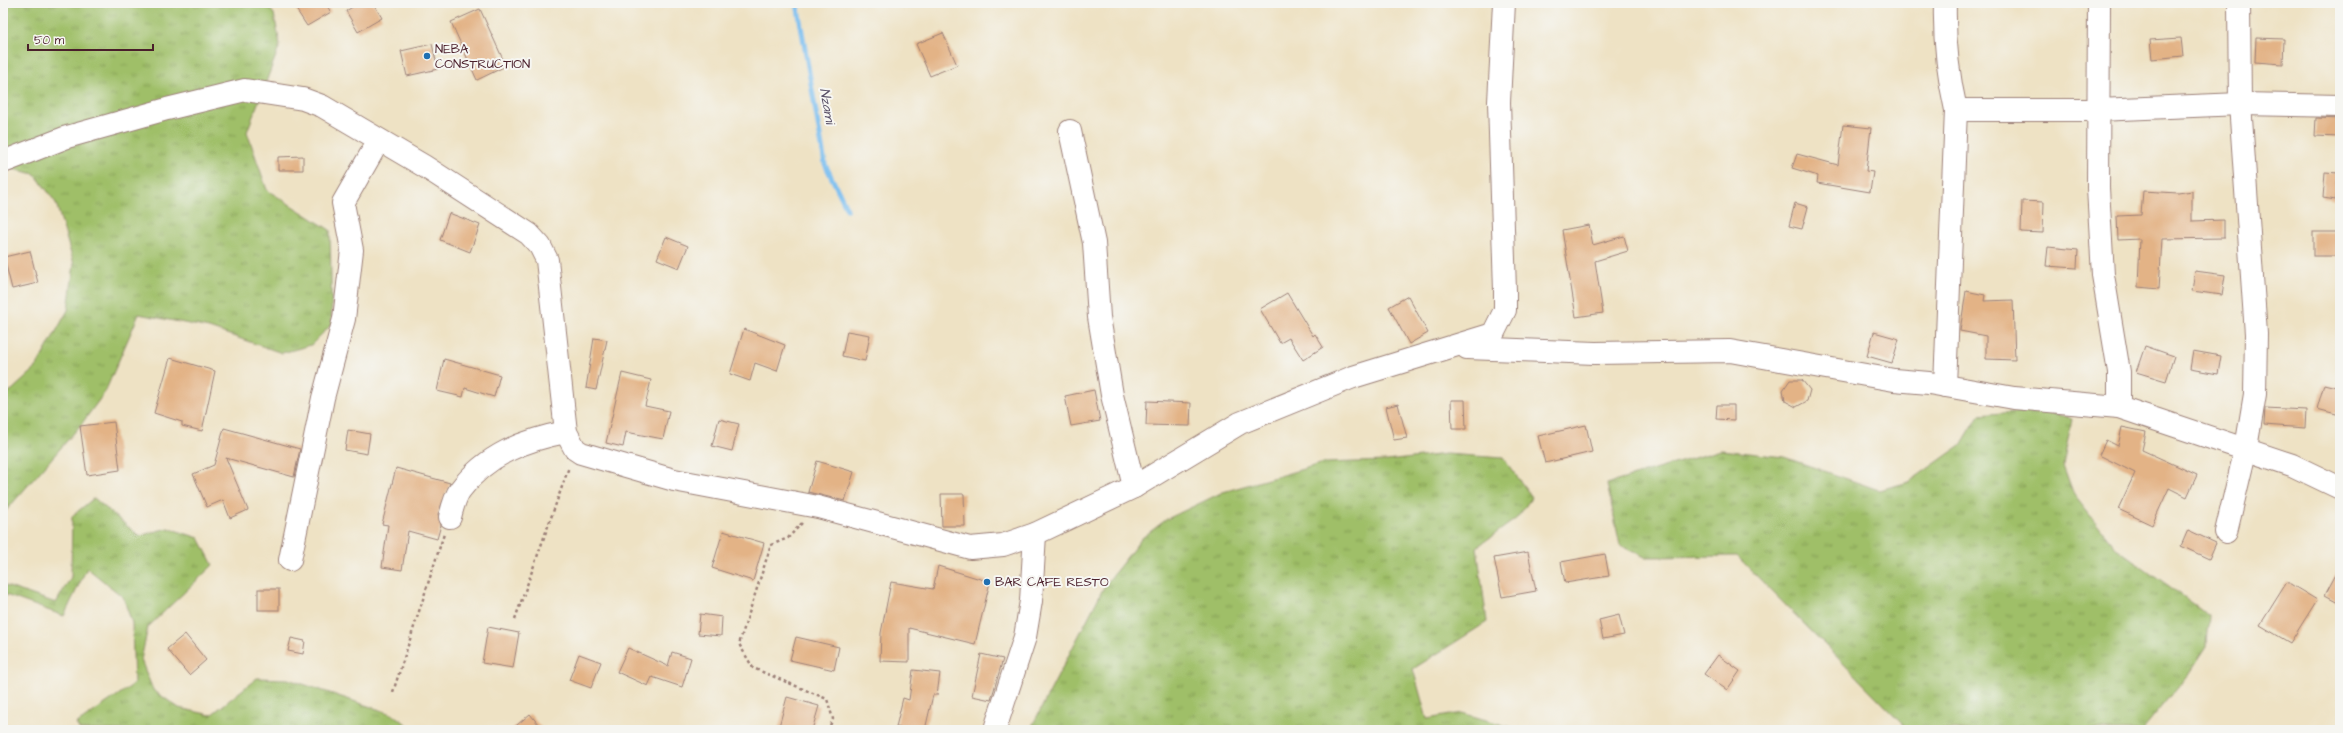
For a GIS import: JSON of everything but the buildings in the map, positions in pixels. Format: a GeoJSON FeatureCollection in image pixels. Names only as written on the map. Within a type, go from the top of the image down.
{"type":"FeatureCollection","features":[{"type":"Feature","properties":{"kind":"street"},"geometry":{"type":"LineString","coordinates":[[3,162],[67,137],[167,108],[245,90],[303,99],[322,106],[424,166],[529,234],[540,246],[547,260],[570,441],[581,453],[674,480],[818,508],[970,548],[1003,545],[1035,534],[1134,487],[1240,423],[1353,377],[1454,348],[1493,334],[1505,310],[1499,102],[1504,3]]}},
{"type":"Feature","properties":{"kind":"street"},"geometry":{"type":"LineString","coordinates":[[1945,386],[1956,110],[1950,85],[1945,33],[1946,3]]}},
{"type":"Feature","properties":{"kind":"street"},"geometry":{"type":"LineString","coordinates":[[2099,3],[2098,188],[2103,275],[2118,364],[2119,407]]}},
{"type":"Feature","properties":{"kind":"street"},"geometry":{"type":"LineString","coordinates":[[2226,532],[2246,448],[2255,394],[2256,334],[2240,104],[2239,3]]}},
{"type":"Feature","properties":{"kind":"street"},"geometry":{"type":"LineString","coordinates":[[1956,110],[2098,110],[2240,104],[2340,106]]}},
{"type":"Feature","properties":{"kind":"street"},"geometry":{"type":"LineString","coordinates":[[1070,131],[1094,243],[1099,317],[1112,395],[1134,487]]}},
{"type":"Feature","properties":{"kind":"street"},"geometry":{"type":"LineString","coordinates":[[290,560],[325,391],[344,319],[352,250],[343,203],[379,140]]}},
{"type":"Feature","properties":{"kind":"street"},"geometry":{"type":"LineString","coordinates":[[1454,348],[1595,353],[1730,351],[1894,380],[1945,386],[2014,398],[2119,407],[2246,448],[2292,465],[2340,488]]}},
{"type":"Feature","properties":{"kind":"street"},"geometry":{"type":"LineString","coordinates":[[450,517],[459,491],[499,454],[535,438],[570,441]]}},
{"type":"Feature","properties":{"kind":"street"},"geometry":{"type":"LineString","coordinates":[[996,726],[1025,637],[1031,601],[1035,534]]}},
{"type":"Feature","properties":{"kind":"path"},"geometry":{"type":"LineString","coordinates":[[515,619],[570,441]]}},
{"type":"Feature","properties":{"kind":"path"},"geometry":{"type":"LineString","coordinates":[[818,508],[788,538],[771,546],[739,644],[753,668],[827,699],[833,719],[828,730]]}},
{"type":"Feature","properties":{"kind":"path"},"geometry":{"type":"LineString","coordinates":[[393,692],[450,517]]}},
{"type":"Feature","properties":{"kind":"green space"},"geometry":{"type":"Polygon","coordinates":[[[3,3],[265,3],[274,14],[280,45],[247,132],[267,190],[330,230],[332,324],[311,345],[282,353],[209,328],[139,314],[105,392],[80,426],[3,514],[3,395],[12,390],[35,369],[68,310],[74,264],[56,203],[35,174],[3,167],[3,3]]]}},
{"type":"Feature","properties":{"kind":"green space"},"geometry":{"type":"Polygon","coordinates":[[[2037,410],[2072,418],[2063,465],[2074,495],[2115,547],[2209,615],[2207,647],[2190,673],[2143,730],[1909,730],[1737,556],[1645,557],[1620,545],[1607,484],[1721,450],[1784,457],[1879,490],[1909,482],[1961,445],[1979,415],[2037,410]]]}},
{"type":"Feature","properties":{"kind":"green space"},"geometry":{"type":"Polygon","coordinates":[[[1446,454],[1503,458],[1532,497],[1517,518],[1477,547],[1487,622],[1413,669],[1427,719],[1462,713],[1521,730],[1030,730],[1105,585],[1142,538],[1167,519],[1223,492],[1324,463],[1387,461],[1446,454]]]}},
{"type":"Feature","properties":{"kind":"green space"},"geometry":{"type":"Polygon","coordinates":[[[94,498],[139,536],[168,528],[199,538],[213,565],[148,627],[141,660],[153,690],[179,708],[211,715],[257,678],[288,679],[392,714],[415,730],[80,730],[76,724],[134,684],[132,623],[123,597],[87,568],[64,616],[3,594],[3,585],[56,603],[71,577],[72,516],[94,498]]]}},
{"type":"Feature","properties":{"kind":"waterway","name":"Nzami"},"geometry":{"type":"LineString","coordinates":[[797,3],[825,164],[847,209]]}},
{"type":"Feature","properties":{"kind":"place","name":"NEBA CONSTRUCTION"},"geometry":{"type":"Point","coordinates":[427,56]}},
{"type":"Feature","properties":{"kind":"place","name":"BAR CAFE RESTO"},"geometry":{"type":"Point","coordinates":[987,582]}}]}
